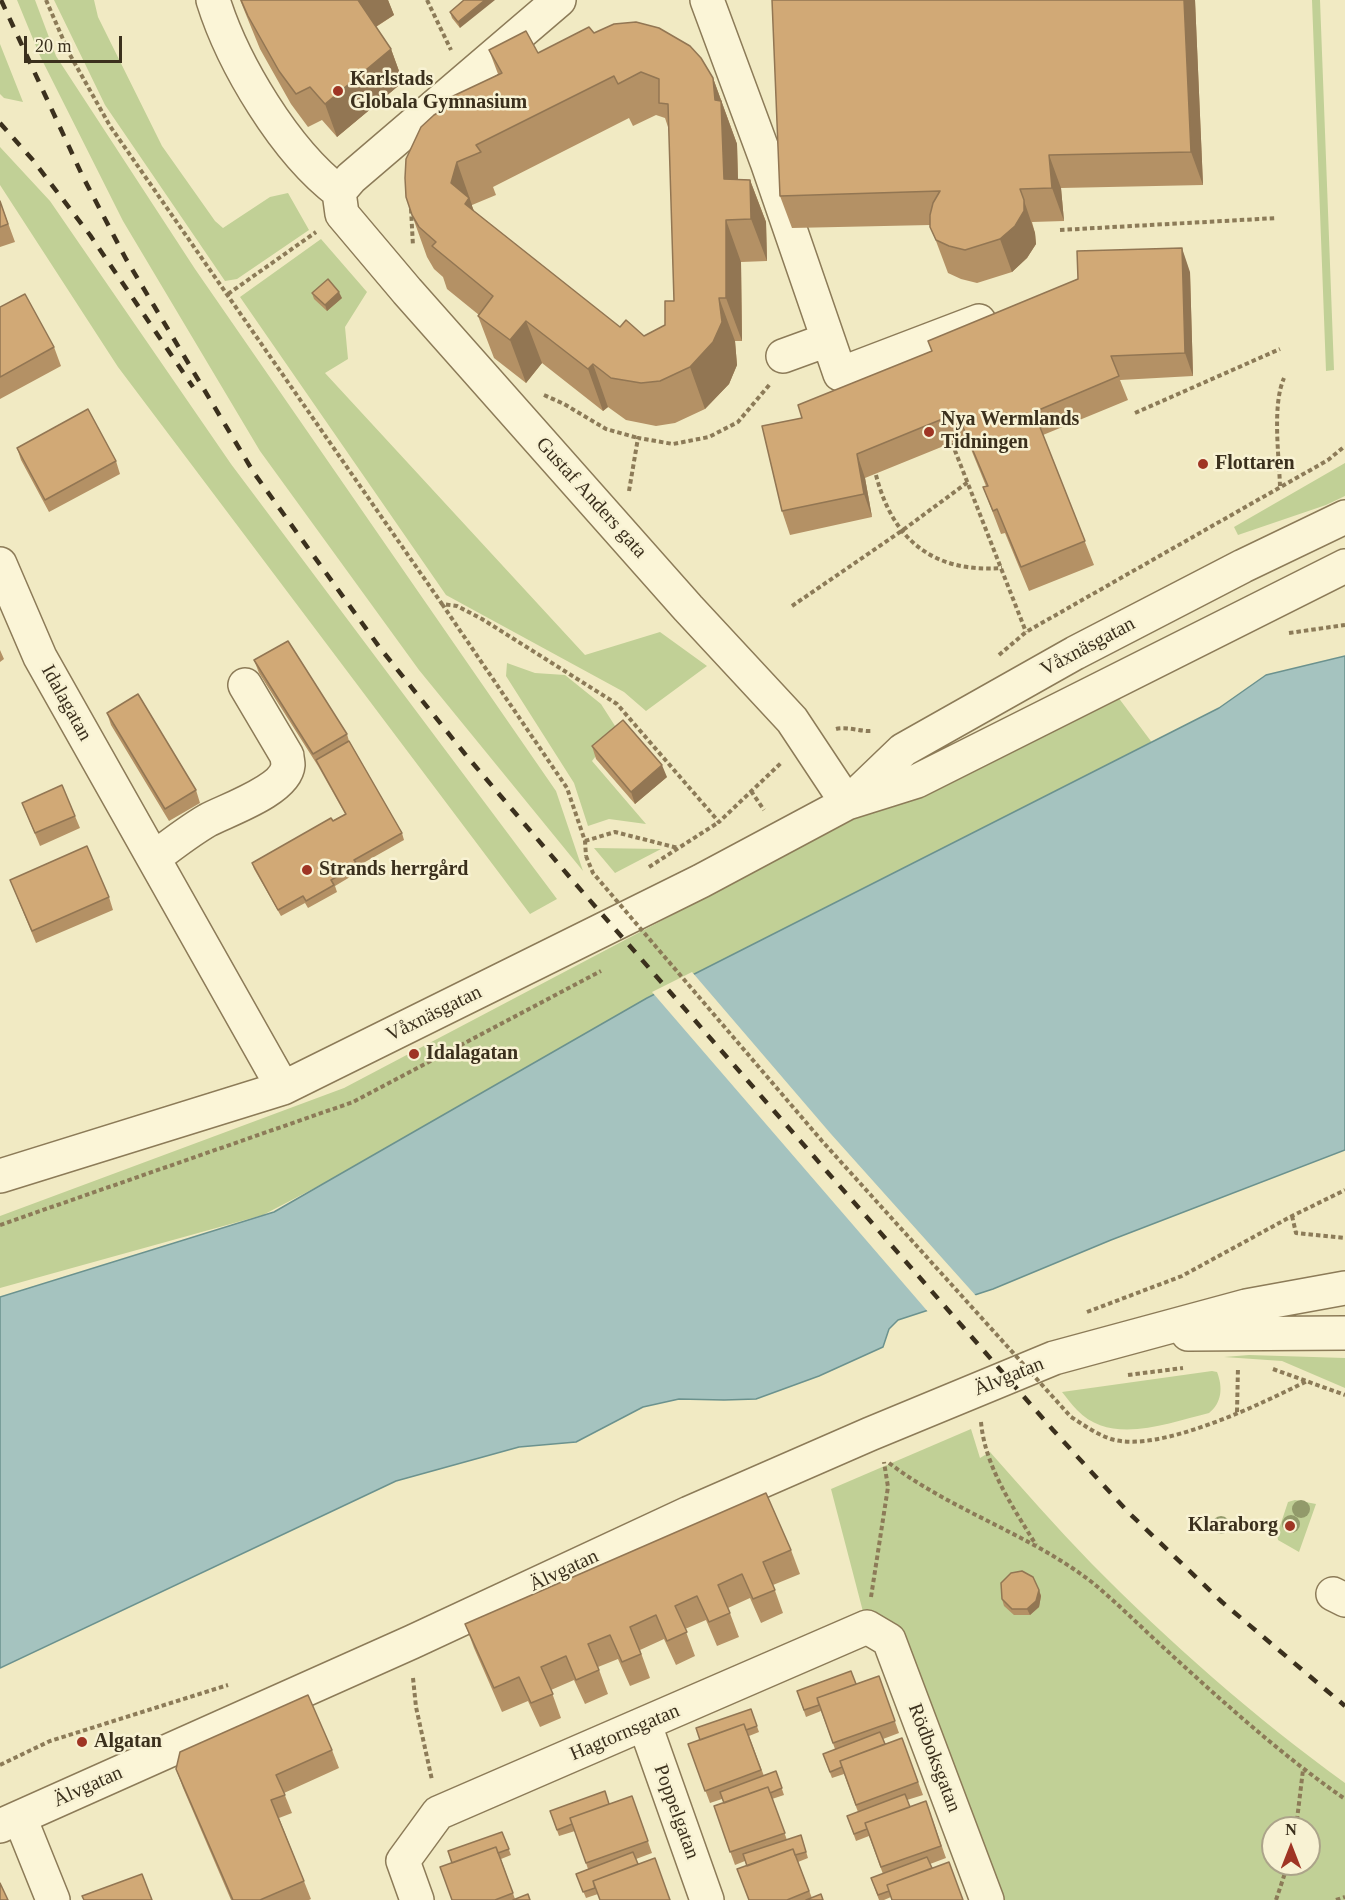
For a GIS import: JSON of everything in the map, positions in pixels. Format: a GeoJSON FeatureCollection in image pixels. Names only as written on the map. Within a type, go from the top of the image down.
{"type":"FeatureCollection","features":[{"type":"Feature","properties":{"kind":"street","name":"Gustaf Anders gata"},"geometry":{"type":"LineString","coordinates":[[213,0],[231,45],[251,84],[278,126],[407,291],[792,720],[847,803]]}},
{"type":"Feature","properties":{"kind":"street"},"geometry":{"type":"LineString","coordinates":[[340,203],[351,178],[559,0]]}},
{"type":"Feature","properties":{"kind":"street"},"geometry":{"type":"LineString","coordinates":[[707,0],[767,162],[840,374],[979,321]]}},
{"type":"Feature","properties":{"kind":"street"},"geometry":{"type":"LineString","coordinates":[[783,356],[827,340]]}},
{"type":"Feature","properties":{"kind":"street","name":"Våxnäsgatan"},"geometry":{"type":"LineString","coordinates":[[847,803],[903,750],[1075,653],[1243,566],[1345,517]]}},
{"type":"Feature","properties":{"kind":"street","name":"Idalagatan"},"geometry":{"type":"LineString","coordinates":[[0,564],[40,657],[284,1088]]}},
{"type":"Feature","properties":{"kind":"street","name":"Våxnäsgatan"},"geometry":{"type":"LineString","coordinates":[[0,1176],[284,1088],[691,887],[847,803],[917,781],[1345,566]]}},
{"type":"Feature","properties":{"kind":"street"},"geometry":{"type":"LineString","coordinates":[[154,858],[208,820],[256,797],[273,786],[286,771],[288,766],[286,756],[245,685]]}},
{"type":"Feature","properties":{"kind":"street","name":"Älvgatan"},"geometry":{"type":"LineString","coordinates":[[16,1829],[689,1513],[870,1434],[1054,1358],[1246,1306],[1345,1288]]}},
{"type":"Feature","properties":{"kind":"street","name":"Älvgatan"},"geometry":{"type":"LineString","coordinates":[[1135,1335],[1345,1333]]}},
{"type":"Feature","properties":{"kind":"street","name":"Hagtornsgatan"},"geometry":{"type":"LineString","coordinates":[[438,1813],[867,1627]]}},
{"type":"Feature","properties":{"kind":"street","name":"Rödboksgatan"},"geometry":{"type":"LineString","coordinates":[[867,1627],[890,1640],[987,1900]]}},
{"type":"Feature","properties":{"kind":"street","name":"Poppelgatan"},"geometry":{"type":"LineString","coordinates":[[645,1725],[707,1900]]}},
{"type":"Feature","properties":{"kind":"street"},"geometry":{"type":"LineString","coordinates":[[417,1900],[403,1861],[438,1813]]}},
{"type":"Feature","properties":{"kind":"street"},"geometry":{"type":"LineString","coordinates":[[16,1829],[53,1900]]}},
{"type":"Feature","properties":{"kind":"path"},"geometry":{"type":"LineString","coordinates":[[427,0],[447,45],[471,75]]}},
{"type":"Feature","properties":{"kind":"path"},"geometry":{"type":"LineString","coordinates":[[412,202],[413,248]]}},
{"type":"Feature","properties":{"kind":"path"},"geometry":{"type":"LineString","coordinates":[[228,294],[340,203]]}},
{"type":"Feature","properties":{"kind":"path"},"geometry":{"type":"LineString","coordinates":[[1060,230],[1277,218]]}},
{"type":"Feature","properties":{"kind":"path"},"geometry":{"type":"LineString","coordinates":[[1135,413],[1280,349]]}},
{"type":"Feature","properties":{"kind":"path"},"geometry":{"type":"LineString","coordinates":[[535,395],[546,395],[606,429],[673,444],[709,437],[738,422],[769,385],[783,356]]}},
{"type":"Feature","properties":{"kind":"path"},"geometry":{"type":"LineString","coordinates":[[1280,486],[1278,404],[1280,386],[1284,378]]}},
{"type":"Feature","properties":{"kind":"path"},"geometry":{"type":"LineString","coordinates":[[628,495],[638,438]]}},
{"type":"Feature","properties":{"kind":"path"},"geometry":{"type":"LineString","coordinates":[[952,443],[1026,632]]}},
{"type":"Feature","properties":{"kind":"path"},"geometry":{"type":"LineString","coordinates":[[876,475],[885,503],[920,550],[957,567],[1002,568]]}},
{"type":"Feature","properties":{"kind":"path"},"geometry":{"type":"LineString","coordinates":[[792,606],[903,530],[968,482]]}},
{"type":"Feature","properties":{"kind":"path"},"geometry":{"type":"LineString","coordinates":[[442,604],[567,788],[593,873],[822,1141],[1071,1417],[1113,1440],[1135,1441],[1162,1438],[1192,1430],[1260,1404],[1308,1381]]}},
{"type":"Feature","properties":{"kind":"path"},"geometry":{"type":"LineString","coordinates":[[833,722],[840,727]]}},
{"type":"Feature","properties":{"kind":"path"},"geometry":{"type":"LineString","coordinates":[[585,841],[615,832],[679,849]]}},
{"type":"Feature","properties":{"kind":"path"},"geometry":{"type":"LineString","coordinates":[[1292,1216],[1296,1233],[1345,1238]]}},
{"type":"Feature","properties":{"kind":"path"},"geometry":{"type":"LineString","coordinates":[[1237,1412],[1238,1363],[1248,1364]]}},
{"type":"Feature","properties":{"kind":"path"},"geometry":{"type":"LineString","coordinates":[[1121,1376],[1189,1367]]}},
{"type":"Feature","properties":{"kind":"path"},"geometry":{"type":"LineString","coordinates":[[1266,1368],[1283,1371],[1345,1395]]}},
{"type":"Feature","properties":{"kind":"path"},"geometry":{"type":"LineString","coordinates":[[1043,1392],[1054,1388]]}},
{"type":"Feature","properties":{"kind":"path"},"geometry":{"type":"LineString","coordinates":[[980,1415],[982,1435],[993,1466],[1008,1499],[1037,1546]]}},
{"type":"Feature","properties":{"kind":"path"},"geometry":{"type":"LineString","coordinates":[[867,1627],[888,1487],[884,1458],[906,1475],[946,1499],[1037,1546],[1093,1584],[1239,1716],[1303,1770],[1345,1799]]}},
{"type":"Feature","properties":{"kind":"path"},"geometry":{"type":"LineString","coordinates":[[412,1668],[416,1707],[438,1813]]}},
{"type":"Feature","properties":{"kind":"path"},"geometry":{"type":"LineString","coordinates":[[1297,1816],[1303,1770]]}},
{"type":"Feature","properties":{"kind":"path"},"geometry":{"type":"LineString","coordinates":[[1276,1900],[1284,1876]]}},
{"type":"Feature","properties":{"kind":"path"},"geometry":{"type":"LineString","coordinates":[[1336,1900],[1345,1897]]}},
{"type":"Feature","properties":{"kind":"green space"},"geometry":{"type":"Polygon","coordinates":[[[17,0],[35,0],[56,56],[195,269],[556,791],[583,871],[419,670],[260,451],[123,221],[40,56],[17,0]]]}},
{"type":"Feature","properties":{"kind":"green space"},"geometry":{"type":"Polygon","coordinates":[[[54,0],[94,0],[98,17],[162,146],[215,221],[223,228],[270,197],[288,193],[309,230],[237,279],[225,281],[105,105],[54,0]]]}},
{"type":"Feature","properties":{"kind":"green space"},"geometry":{"type":"Polygon","coordinates":[[[1312,0],[1320,0],[1334,370],[1326,371],[1312,0]]]}},
{"type":"Feature","properties":{"kind":"green space"},"geometry":{"type":"Polygon","coordinates":[[[0,44],[23,102],[4,98],[0,94],[0,44]]]}},
{"type":"Feature","properties":{"kind":"green space"},"geometry":{"type":"Polygon","coordinates":[[[0,147],[50,201],[231,464],[557,899],[530,914],[118,367],[0,185],[0,147]]]}},
{"type":"Feature","properties":{"kind":"green space"},"geometry":{"type":"Polygon","coordinates":[[[321,239],[367,292],[345,327],[348,359],[325,373],[585,655],[660,632],[707,666],[646,711],[624,692],[446,595],[240,297],[321,239]]]}},
{"type":"Feature","properties":{"kind":"green space"},"geometry":{"type":"Polygon","coordinates":[[[1345,463],[1345,496],[1326,505],[1238,535],[1234,527],[1345,463]]]}},
{"type":"Feature","properties":{"kind":"green space"},"geometry":{"type":"Polygon","coordinates":[[[507,663],[535,673],[565,675],[601,704],[617,729],[592,761],[646,824],[609,819],[588,826],[574,783],[506,676],[507,663]]]}},
{"type":"Feature","properties":{"kind":"green space"},"geometry":{"type":"Polygon","coordinates":[[[1109,685],[1156,748],[263,1215],[0,1288],[0,1216],[344,1088],[1109,685]]]}},
{"type":"Feature","properties":{"kind":"green space"},"geometry":{"type":"Polygon","coordinates":[[[594,848],[661,849],[615,873],[594,848]]]}},
{"type":"Feature","properties":{"kind":"green space"},"geometry":{"type":"Polygon","coordinates":[[[1249,1355],[1345,1358],[1345,1388],[1282,1361],[1224,1357],[1249,1355]]]}},
{"type":"Feature","properties":{"kind":"green space"},"geometry":{"type":"Polygon","coordinates":[[[1217,1372],[1221,1389],[1217,1404],[1209,1413],[1140,1429],[1106,1427],[1091,1421],[1077,1410],[1062,1392],[1217,1372]]]}},
{"type":"Feature","properties":{"kind":"green space"},"geometry":{"type":"Polygon","coordinates":[[[971,1429],[980,1458],[990,1452],[1078,1549],[1151,1621],[1245,1705],[1345,1783],[1345,1900],[987,1900],[867,1627],[831,1489],[971,1429]]]}},
{"type":"Feature","properties":{"kind":"green space"},"geometry":{"type":"Polygon","coordinates":[[[1295,1500],[1316,1504],[1299,1552],[1278,1540],[1277,1535],[1288,1502],[1295,1500]]]}},
{"type":"Feature","properties":{"kind":"water"},"geometry":{"type":"Polygon","coordinates":[[[1345,656],[1345,1150],[1111,1240],[993,1289],[898,1320],[889,1329],[883,1347],[819,1376],[756,1399],[679,1399],[643,1407],[576,1442],[519,1447],[396,1481],[0,1668],[0,1297],[274,1212],[647,998],[1219,708],[1266,675],[1345,656]]]}},
{"type":"Feature","properties":{"kind":"pier"},"geometry":{"type":"Polygon","coordinates":[[[692,972],[831,1134],[977,1297],[929,1313],[652,992],[692,972]]]}},
{"type":"Feature","properties":{"kind":"building"},"geometry":{"type":"Polygon","coordinates":[[[241,0],[358,0],[391,49],[325,104],[310,87],[296,94],[279,71],[241,0]]]}},
{"type":"Feature","properties":{"kind":"building"},"geometry":{"type":"Polygon","coordinates":[[[464,0],[485,0],[458,22],[450,12],[464,0]]]}},
{"type":"Feature","properties":{"kind":"building"},"geometry":{"type":"Polygon","coordinates":[[[772,0],[1184,0],[1191,152],[1049,155],[1052,188],[1020,189],[1024,200],[1024,211],[1015,226],[1000,239],[965,250],[936,240],[930,227],[933,203],[940,191],[780,196],[772,0]]]}},
{"type":"Feature","properties":{"kind":"building"},"geometry":{"type":"Polygon","coordinates":[[[636,22],[659,28],[690,46],[701,58],[713,78],[715,100],[721,101],[724,179],[750,180],[751,219],[726,220],[726,298],[719,298],[722,322],[713,342],[690,367],[660,381],[641,383],[611,378],[593,364],[588,369],[526,321],[510,340],[478,316],[493,296],[432,246],[436,242],[419,227],[406,197],[406,159],[421,127],[434,115],[453,104],[451,97],[502,73],[489,50],[526,31],[538,53],[589,27],[594,33],[614,24],[636,22]],[[641,72],[618,84],[614,76],[476,145],[481,152],[457,162],[451,183],[469,198],[465,204],[620,327],[626,320],[644,336],[665,325],[665,301],[674,301],[668,104],[659,103],[659,79],[641,72]]]}},
{"type":"Feature","properties":{"kind":"building"},"geometry":{"type":"Polygon","coordinates":[[[0,201],[8,224],[0,227],[0,201]]]}},
{"type":"Feature","properties":{"kind":"building","name":"Nya Wermlands Tidningen"},"geometry":{"type":"Polygon","coordinates":[[[1182,248],[1185,353],[1111,356],[1119,376],[1034,412],[1085,541],[1021,567],[997,509],[993,511],[983,487],[988,486],[957,413],[857,454],[864,494],[782,511],[762,426],[802,418],[798,405],[932,351],[928,341],[1078,279],[1077,251],[1182,248]]]}},
{"type":"Feature","properties":{"kind":"building"},"geometry":{"type":"Polygon","coordinates":[[[328,279],[339,292],[325,305],[312,293],[328,279]]]}},
{"type":"Feature","properties":{"kind":"building"},"geometry":{"type":"Polygon","coordinates":[[[25,294],[54,347],[0,377],[0,307],[25,294]]]}},
{"type":"Feature","properties":{"kind":"building"},"geometry":{"type":"Polygon","coordinates":[[[88,409],[116,461],[45,500],[17,448],[88,409]]]}},
{"type":"Feature","properties":{"kind":"building"},"geometry":{"type":"Polygon","coordinates":[[[288,641],[347,734],[313,754],[254,660],[288,641]]]}},
{"type":"Feature","properties":{"kind":"building"},"geometry":{"type":"Polygon","coordinates":[[[138,694],[196,790],[165,809],[107,713],[138,694]]]}},
{"type":"Feature","properties":{"kind":"building"},"geometry":{"type":"Polygon","coordinates":[[[623,720],[662,765],[631,792],[592,746],[623,720]]]}},
{"type":"Feature","properties":{"kind":"building"},"geometry":{"type":"Polygon","coordinates":[[[349,741],[402,833],[354,860],[358,865],[331,880],[334,885],[306,901],[303,896],[278,910],[252,863],[331,818],[333,821],[346,814],[316,760],[349,741]]]}},
{"type":"Feature","properties":{"kind":"building"},"geometry":{"type":"Polygon","coordinates":[[[62,785],[75,816],[35,833],[22,803],[62,785]]]}},
{"type":"Feature","properties":{"kind":"building"},"geometry":{"type":"Polygon","coordinates":[[[87,846],[109,897],[32,931],[10,880],[87,846]]]}},
{"type":"Feature","properties":{"kind":"building"},"geometry":{"type":"Polygon","coordinates":[[[766,1493],[791,1550],[763,1562],[775,1590],[753,1599],[742,1574],[718,1585],[730,1613],[709,1622],[697,1596],[675,1606],[687,1632],[667,1641],[656,1615],[630,1627],[641,1654],[622,1662],[610,1635],[588,1644],[599,1670],[576,1680],[566,1656],[541,1667],[553,1694],[531,1703],[519,1677],[494,1688],[465,1624],[766,1493]]]}},
{"type":"Feature","properties":{"kind":"building"},"geometry":{"type":"Polygon","coordinates":[[[1022,1571],[1033,1577],[1039,1590],[1036,1601],[1027,1609],[1012,1609],[1002,1599],[1001,1583],[1011,1573],[1022,1571]]]}},
{"type":"Feature","properties":{"kind":"building"},"geometry":{"type":"Polygon","coordinates":[[[851,1671],[856,1684],[817,1698],[819,1705],[804,1710],[797,1691],[851,1671]]]}},
{"type":"Feature","properties":{"kind":"building"},"geometry":{"type":"Polygon","coordinates":[[[879,1676],[895,1721],[833,1743],[817,1698],[879,1676]]]}},
{"type":"Feature","properties":{"kind":"building"},"geometry":{"type":"Polygon","coordinates":[[[308,1695],[332,1750],[276,1775],[285,1795],[271,1800],[304,1881],[260,1900],[233,1900],[176,1769],[180,1752],[308,1695]]]}},
{"type":"Feature","properties":{"kind":"building"},"geometry":{"type":"Polygon","coordinates":[[[751,1709],[757,1726],[746,1730],[744,1724],[700,1740],[696,1728],[751,1709]]]}},
{"type":"Feature","properties":{"kind":"building"},"geometry":{"type":"Polygon","coordinates":[[[744,1724],[761,1770],[705,1791],[688,1744],[744,1724]]]}},
{"type":"Feature","properties":{"kind":"building"},"geometry":{"type":"Polygon","coordinates":[[[880,1732],[885,1744],[840,1761],[842,1767],[830,1772],[823,1754],[880,1732]]]}},
{"type":"Feature","properties":{"kind":"building"},"geometry":{"type":"Polygon","coordinates":[[[902,1738],[918,1782],[856,1805],[840,1761],[902,1738]]]}},
{"type":"Feature","properties":{"kind":"building"},"geometry":{"type":"Polygon","coordinates":[[[776,1771],[782,1788],[770,1793],[768,1787],[724,1803],[720,1792],[776,1771]]]}},
{"type":"Feature","properties":{"kind":"building"},"geometry":{"type":"Polygon","coordinates":[[[768,1787],[785,1833],[730,1852],[714,1806],[768,1787]]]}},
{"type":"Feature","properties":{"kind":"building"},"geometry":{"type":"Polygon","coordinates":[[[605,1791],[609,1804],[570,1818],[572,1824],[557,1830],[550,1811],[605,1791]]]}},
{"type":"Feature","properties":{"kind":"building"},"geometry":{"type":"Polygon","coordinates":[[[905,1794],[910,1807],[865,1823],[867,1829],[854,1834],[847,1816],[905,1794]]]}},
{"type":"Feature","properties":{"kind":"building"},"geometry":{"type":"Polygon","coordinates":[[[632,1796],[648,1841],[586,1863],[570,1818],[632,1796]]]}},
{"type":"Feature","properties":{"kind":"building"},"geometry":{"type":"Polygon","coordinates":[[[926,1801],[941,1846],[881,1867],[865,1823],[926,1801]]]}},
{"type":"Feature","properties":{"kind":"building"},"geometry":{"type":"Polygon","coordinates":[[[502,1832],[509,1849],[498,1853],[496,1847],[452,1863],[448,1851],[502,1832]]]}},
{"type":"Feature","properties":{"kind":"building"},"geometry":{"type":"Polygon","coordinates":[[[801,1835],[806,1852],[795,1855],[793,1849],[747,1866],[743,1854],[801,1835]]]}},
{"type":"Feature","properties":{"kind":"building"},"geometry":{"type":"Polygon","coordinates":[[[496,1847],[513,1893],[495,1900],[452,1900],[440,1867],[496,1847]]]}},
{"type":"Feature","properties":{"kind":"building"},"geometry":{"type":"Polygon","coordinates":[[[793,1849],[809,1891],[787,1900],[749,1900],[737,1869],[793,1849]]]}},
{"type":"Feature","properties":{"kind":"building"},"geometry":{"type":"Polygon","coordinates":[[[633,1852],[638,1864],[593,1881],[595,1888],[583,1892],[576,1874],[633,1852]]]}},
{"type":"Feature","properties":{"kind":"building"},"geometry":{"type":"Polygon","coordinates":[[[927,1857],[932,1868],[887,1885],[889,1891],[878,1895],[871,1878],[927,1857]]]}},
{"type":"Feature","properties":{"kind":"building"},"geometry":{"type":"Polygon","coordinates":[[[655,1858],[670,1900],[600,1900],[593,1881],[655,1858]]]}},
{"type":"Feature","properties":{"kind":"building"},"geometry":{"type":"Polygon","coordinates":[[[949,1862],[963,1900],[892,1900],[887,1885],[949,1862]]]}},
{"type":"Feature","properties":{"kind":"building"},"geometry":{"type":"Polygon","coordinates":[[[142,1874],[152,1900],[84,1900],[82,1896],[142,1874]]]}},
{"type":"Feature","properties":{"kind":"building"},"geometry":{"type":"Polygon","coordinates":[[[0,1883],[8,1900],[0,1900],[0,1883]]]}},
{"type":"Feature","properties":{"kind":"building"},"geometry":{"type":"Polygon","coordinates":[[[528,1894],[530,1900],[513,1900],[528,1894]]]}},
{"type":"Feature","properties":{"kind":"building"},"geometry":{"type":"Polygon","coordinates":[[[821,1894],[823,1900],[806,1900],[821,1894]]]}},
{"type":"Feature","properties":{"kind":"railway"},"geometry":{"type":"LineString","coordinates":[[1,0],[83,177],[126,259],[254,473],[380,648],[465,754],[573,881],[1053,1430],[1128,1512],[1222,1602],[1345,1706]]}},
{"type":"Feature","properties":{"kind":"railway"},"geometry":{"type":"LineString","coordinates":[[0,123],[32,159],[90,235],[193,387]]}},
{"type":"Feature","properties":{"kind":"place","name":"Karlstads Globala Gymnasium"},"geometry":{"type":"Point","coordinates":[338,91]}},
{"type":"Feature","properties":{"kind":"place","name":"Nya Wermlands Tidningen"},"geometry":{"type":"Point","coordinates":[929,432]}},
{"type":"Feature","properties":{"kind":"place","name":"Flottaren"},"geometry":{"type":"Point","coordinates":[1203,464]}},
{"type":"Feature","properties":{"kind":"place","name":"Strands herrgård"},"geometry":{"type":"Point","coordinates":[307,870]}},
{"type":"Feature","properties":{"kind":"place","name":"Idalagatan"},"geometry":{"type":"Point","coordinates":[414,1054]}},
{"type":"Feature","properties":{"kind":"place","name":"Klaraborg"},"geometry":{"type":"Point","coordinates":[1290,1526]}},
{"type":"Feature","properties":{"kind":"place","name":"Algatan"},"geometry":{"type":"Point","coordinates":[82,1742]}}]}
